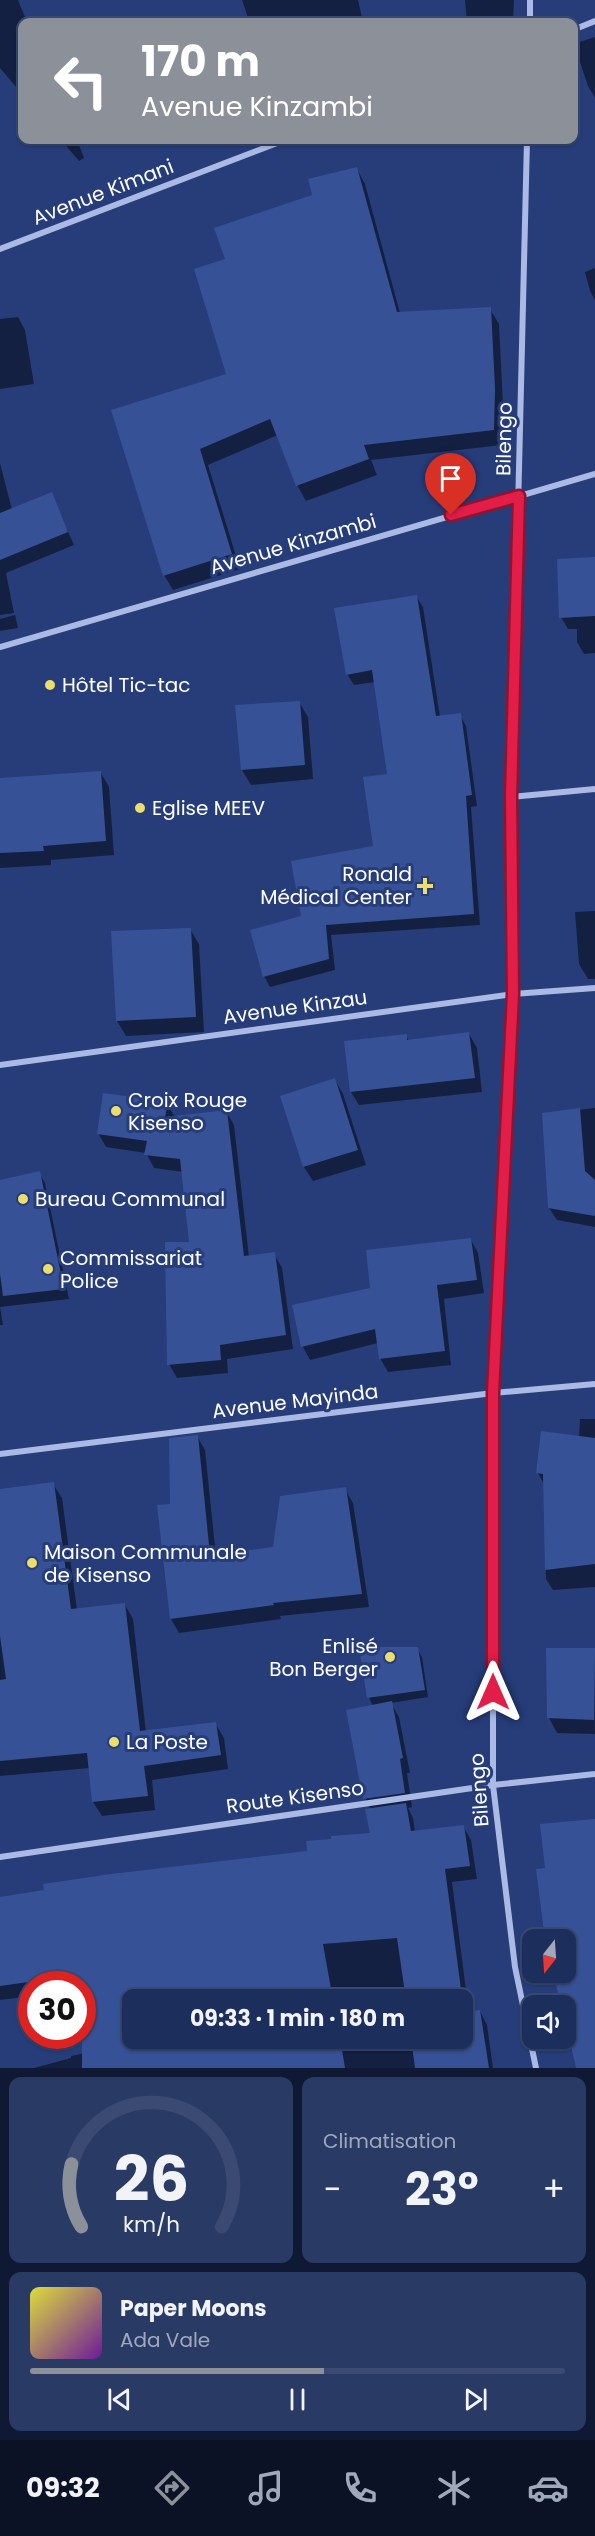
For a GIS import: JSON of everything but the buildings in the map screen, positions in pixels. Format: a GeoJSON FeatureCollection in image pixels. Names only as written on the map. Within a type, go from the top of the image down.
{"type":"FeatureCollection","features":[{"type":"Feature","properties":{"kind":"street"},"geometry":{"type":"LineString","coordinates":[[530,0],[530,18]]}},
{"type":"Feature","properties":{"kind":"street"},"geometry":{"type":"LineString","coordinates":[[578,28],[595,21]]}},
{"type":"Feature","properties":{"kind":"street","name":"Avenue Kimani"},"geometry":{"type":"LineString","coordinates":[[0,249],[275,144]]}},
{"type":"Feature","properties":{"kind":"street","name":"Bilengo"},"geometry":{"type":"LineString","coordinates":[[527,144],[511,797],[513,994],[493,1393],[493,1785],[515,1967],[536,2068]]}},
{"type":"Feature","properties":{"kind":"street","name":"Avenue Kinzambi"},"geometry":{"type":"LineString","coordinates":[[0,647],[595,474]]}},
{"type":"Feature","properties":{"kind":"street"},"geometry":{"type":"LineString","coordinates":[[511,797],[595,789]]}},
{"type":"Feature","properties":{"kind":"street","name":"Avenue Kinzau"},"geometry":{"type":"LineString","coordinates":[[0,1065],[513,994],[595,988]]}},
{"type":"Feature","properties":{"kind":"street","name":"Avenue Mayinda"},"geometry":{"type":"LineString","coordinates":[[0,1454],[493,1393],[595,1384]]}},
{"type":"Feature","properties":{"kind":"street","name":"Route Kisenso"},"geometry":{"type":"LineString","coordinates":[[0,1857],[493,1785],[595,1774]]}},
{"type":"Feature","properties":{"kind":"place","name":"Hôtel Tic-tac"},"geometry":{"type":"Point","coordinates":[50,685]}},
{"type":"Feature","properties":{"kind":"place","name":"Eglise MEEV"},"geometry":{"type":"Point","coordinates":[140,808]}},
{"type":"Feature","properties":{"kind":"place","name":"Ronald Médical Center"},"geometry":{"type":"Point","coordinates":[425,886]}},
{"type":"Feature","properties":{"kind":"place","name":"Croix Rouge Kisenso"},"geometry":{"type":"Point","coordinates":[116,1111]}},
{"type":"Feature","properties":{"kind":"place","name":"Bureau Communal"},"geometry":{"type":"Point","coordinates":[23,1199]}},
{"type":"Feature","properties":{"kind":"place","name":"Commissariat Police"},"geometry":{"type":"Point","coordinates":[48,1269]}},
{"type":"Feature","properties":{"kind":"place","name":"Maison Communale de Kisenso"},"geometry":{"type":"Point","coordinates":[32,1563]}},
{"type":"Feature","properties":{"kind":"place","name":"Enlisé Bon Berger"},"geometry":{"type":"Point","coordinates":[390,1657]}},
{"type":"Feature","properties":{"kind":"place","name":"La Poste"},"geometry":{"type":"Point","coordinates":[114,1742]}},
{"type":"Feature","properties":{"kind":"route"},"geometry":{"type":"LineString","coordinates":[[451,515],[519,496],[511,797],[513,994],[493,1393],[493,1692]]}}]}
